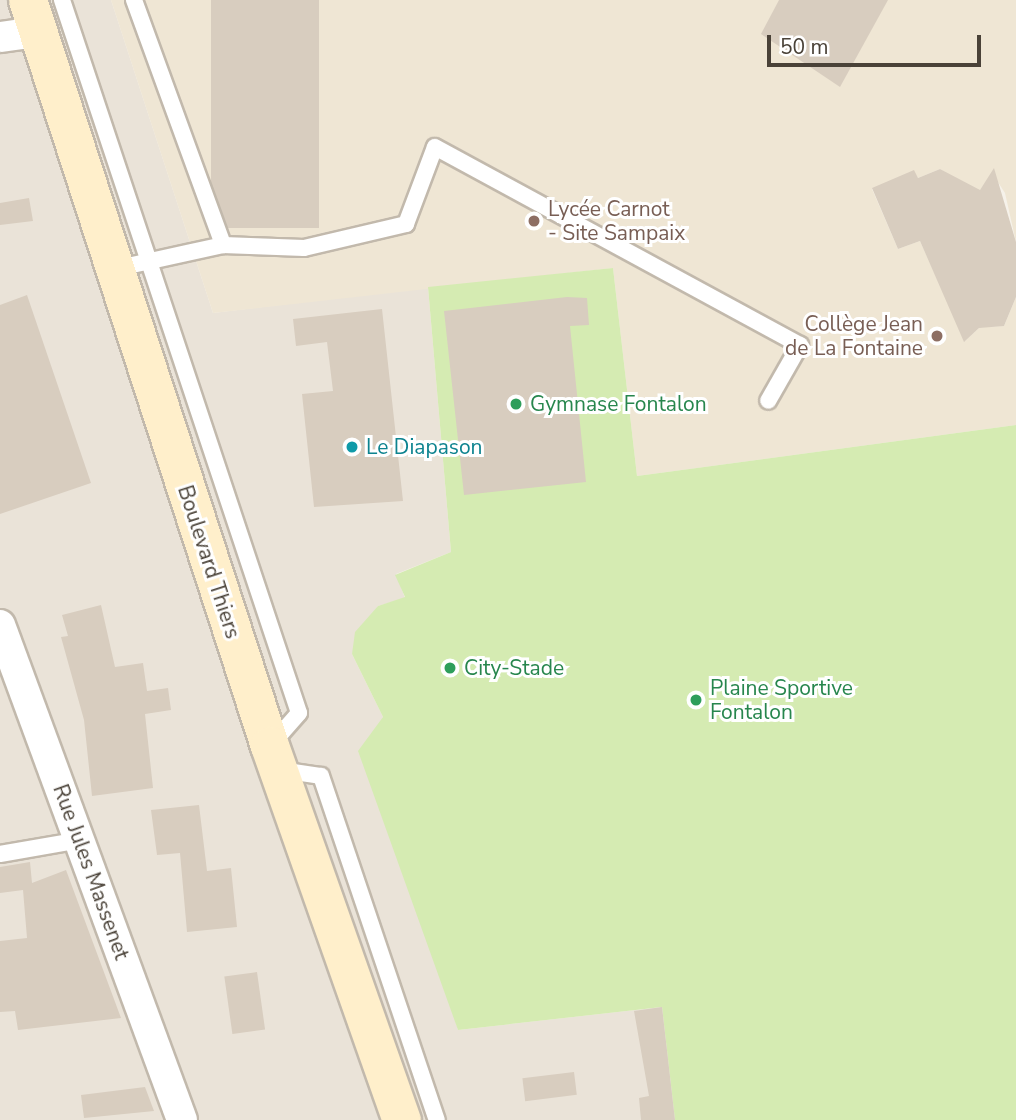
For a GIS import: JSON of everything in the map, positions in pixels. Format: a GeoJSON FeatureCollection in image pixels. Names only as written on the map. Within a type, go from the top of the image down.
{"type":"FeatureCollection","features":[{"type":"Feature","properties":{"kind":"main road","name":"Boulevard Thiers"},"geometry":{"type":"LineString","coordinates":[[21,23],[128,267],[274,758],[402,1120]]}},
{"type":"Feature","properties":{"kind":"street","name":"Rue Jules Massenet"},"geometry":{"type":"LineString","coordinates":[[0,625],[182,1120]]}},
{"type":"Feature","properties":{"kind":"lane"},"geometry":{"type":"LineString","coordinates":[[62,0],[128,267],[223,245],[304,248],[406,224],[435,147],[800,345],[768,401]]}},
{"type":"Feature","properties":{"kind":"lane"},"geometry":{"type":"LineString","coordinates":[[134,0],[223,245]]}},
{"type":"Feature","properties":{"kind":"lane"},"geometry":{"type":"LineString","coordinates":[[274,758],[321,776],[437,1120]]}},
{"type":"Feature","properties":{"kind":"lane"},"geometry":{"type":"LineString","coordinates":[[0,853],[80,840]]}},
{"type":"Feature","properties":{"kind":"shaded area"},"geometry":{"type":"Polygon","coordinates":[[[0,0],[111,0],[213,313],[428,287],[451,552],[396,574],[405,598],[378,606],[352,654],[383,717],[375,736],[458,1030],[662,1007],[675,1120],[0,1120],[0,0]]]}},
{"type":"Feature","properties":{"kind":"shaded area","name":"Lycée Carnot - Site Sampaix"},"geometry":{"type":"Polygon","coordinates":[[[111,0],[1016,0],[1016,242],[1005,193],[992,173],[978,193],[940,169],[918,178],[913,171],[872,189],[898,249],[920,241],[965,341],[980,327],[1004,326],[1016,297],[1016,425],[637,476],[613,268],[213,313],[111,0]]]}},
{"type":"Feature","properties":{"kind":"green space","name":"Plaine Sportive Fontalon"},"geometry":{"type":"Polygon","coordinates":[[[613,268],[637,476],[1016,425],[1016,1120],[675,1120],[662,1007],[458,1030],[358,751],[383,717],[352,654],[355,632],[378,606],[405,597],[395,575],[451,552],[428,287],[613,268]]]}},
{"type":"Feature","properties":{"kind":"building"},"geometry":{"type":"Polygon","coordinates":[[[211,0],[319,0],[319,228],[211,228],[211,0]]]}},
{"type":"Feature","properties":{"kind":"building"},"geometry":{"type":"Polygon","coordinates":[[[779,0],[888,0],[840,87],[761,34],[779,0]]]}},
{"type":"Feature","properties":{"kind":"building"},"geometry":{"type":"Polygon","coordinates":[[[994,168],[1016,242],[1016,297],[1004,326],[979,328],[964,342],[920,241],[898,249],[872,188],[914,170],[918,178],[940,169],[980,190],[994,168]]]}},
{"type":"Feature","properties":{"kind":"building"},"geometry":{"type":"Polygon","coordinates":[[[29,198],[33,221],[0,225],[0,203],[29,198]]]}},
{"type":"Feature","properties":{"kind":"building"},"geometry":{"type":"Polygon","coordinates":[[[27,295],[91,483],[0,514],[0,305],[27,295]]]}},
{"type":"Feature","properties":{"kind":"building","name":"Gymnase Fontalon"},"geometry":{"type":"Polygon","coordinates":[[[567,297],[587,298],[589,325],[570,326],[586,482],[464,495],[444,311],[567,297]]]}},
{"type":"Feature","properties":{"kind":"building","name":"Le Diapason"},"geometry":{"type":"Polygon","coordinates":[[[382,309],[403,501],[314,507],[302,394],[333,391],[327,342],[296,346],[293,319],[382,309]]]}},
{"type":"Feature","properties":{"kind":"building"},"geometry":{"type":"Polygon","coordinates":[[[101,605],[115,667],[143,663],[147,691],[168,688],[171,710],[145,714],[153,788],[92,796],[84,720],[61,637],[68,636],[62,615],[101,605]]]}},
{"type":"Feature","properties":{"kind":"building"},"geometry":{"type":"Polygon","coordinates":[[[199,805],[207,871],[231,868],[237,927],[187,932],[180,853],[157,855],[151,810],[199,805]]]}},
{"type":"Feature","properties":{"kind":"building"},"geometry":{"type":"Polygon","coordinates":[[[30,862],[32,883],[66,870],[121,1018],[18,1030],[15,1011],[0,1012],[0,941],[27,938],[23,890],[0,893],[0,867],[30,862]]]}},
{"type":"Feature","properties":{"kind":"building"},"geometry":{"type":"Polygon","coordinates":[[[257,972],[265,1029],[232,1034],[224,977],[257,972]]]}},
{"type":"Feature","properties":{"kind":"building"},"geometry":{"type":"Polygon","coordinates":[[[662,1007],[675,1120],[641,1120],[639,1098],[649,1096],[634,1011],[662,1007]]]}},
{"type":"Feature","properties":{"kind":"building"},"geometry":{"type":"Polygon","coordinates":[[[574,1072],[577,1095],[525,1101],[522,1078],[574,1072]]]}},
{"type":"Feature","properties":{"kind":"building"},"geometry":{"type":"Polygon","coordinates":[[[145,1087],[154,1111],[84,1118],[81,1095],[145,1087]]]}},
{"type":"Feature","properties":{"kind":"place","name":"Lycée Carnot - Site Sampaix"},"geometry":{"type":"Point","coordinates":[534,221]}},
{"type":"Feature","properties":{"kind":"place","name":"Collège Jean de La Fontaine"},"geometry":{"type":"Point","coordinates":[937,336]}},
{"type":"Feature","properties":{"kind":"place","name":"Gymnase Fontalon"},"geometry":{"type":"Point","coordinates":[516,404]}},
{"type":"Feature","properties":{"kind":"place","name":"Le Diapason"},"geometry":{"type":"Point","coordinates":[352,447]}},
{"type":"Feature","properties":{"kind":"place","name":"City-Stade"},"geometry":{"type":"Point","coordinates":[450,668]}},
{"type":"Feature","properties":{"kind":"place","name":"Plaine Sportive Fontalon"},"geometry":{"type":"Point","coordinates":[696,700]}}]}
